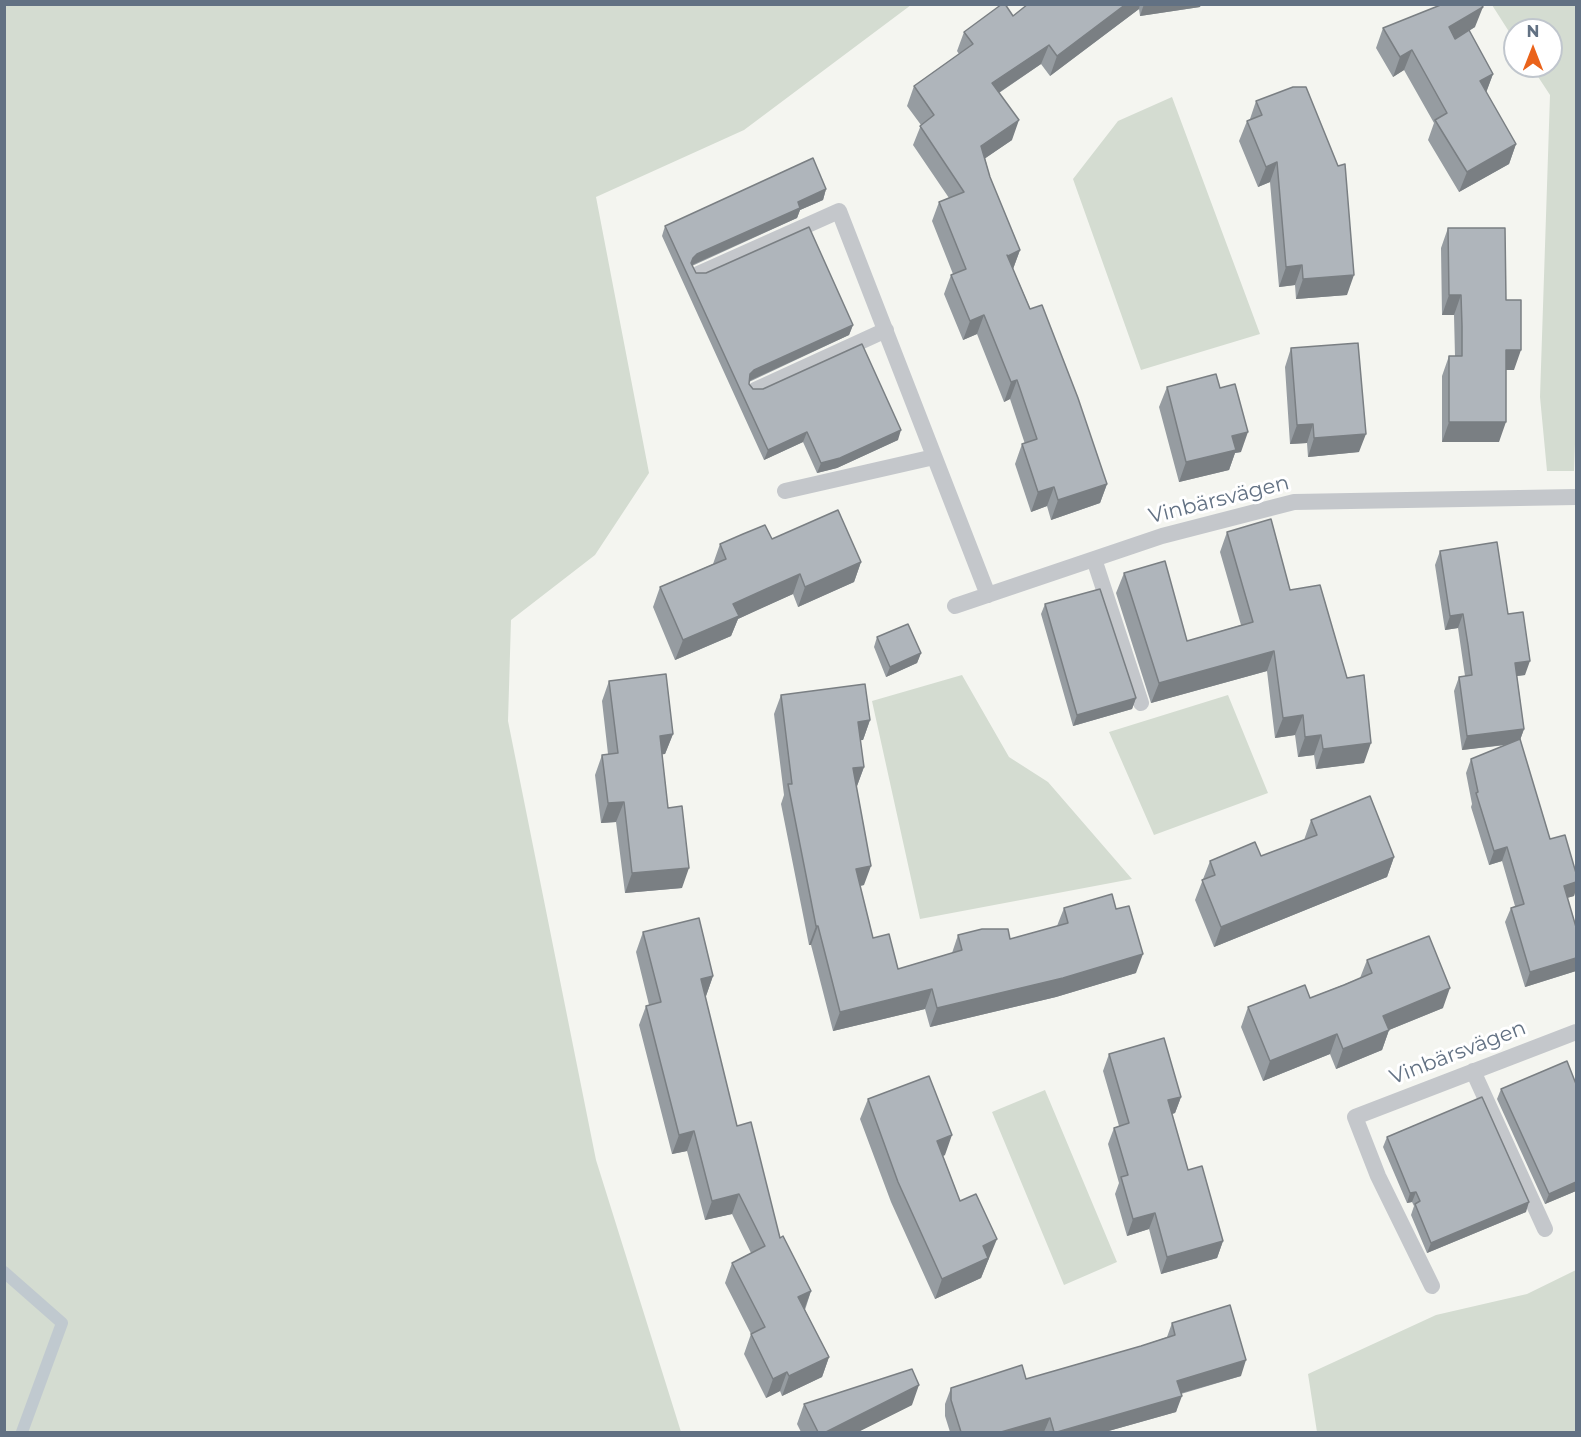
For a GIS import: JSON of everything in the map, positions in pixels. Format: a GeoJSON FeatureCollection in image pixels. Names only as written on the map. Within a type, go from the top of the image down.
{"type":"FeatureCollection","features":[{"type":"Feature","properties":{"kind":"lane"},"geometry":{"type":"LineString","coordinates":[[698,274],[838,211],[988,595]]}},
{"type":"Feature","properties":{"kind":"lane"},"geometry":{"type":"LineString","coordinates":[[755,390],[886,330]]}},
{"type":"Feature","properties":{"kind":"lane"},"geometry":{"type":"LineString","coordinates":[[785,491],[934,457]]}},
{"type":"Feature","properties":{"kind":"lane","name":"Vinbärsvägen"},"geometry":{"type":"LineString","coordinates":[[955,606],[1162,536],[1294,502],[1576,497]]}},
{"type":"Feature","properties":{"kind":"lane"},"geometry":{"type":"LineString","coordinates":[[1094,559],[1141,703]]}},
{"type":"Feature","properties":{"kind":"lane","name":"Vinbärsvägen"},"geometry":{"type":"LineString","coordinates":[[1432,1286],[1378,1176],[1355,1117],[1576,1032]]}},
{"type":"Feature","properties":{"kind":"lane"},"geometry":{"type":"LineString","coordinates":[[1473,1071],[1545,1229]]}},
{"type":"Feature","properties":{"kind":"shaded area"},"geometry":{"type":"Polygon","coordinates":[[[5,4],[911,5],[744,130],[596,197],[649,473],[595,555],[511,620],[508,721],[596,1160],[681,1432],[5,1432],[5,4]]]}},
{"type":"Feature","properties":{"kind":"shaded area"},"geometry":{"type":"Polygon","coordinates":[[[1492,5],[1576,5],[1574,471],[1547,471],[1540,397],[1550,95],[1539,78],[1563,78],[1563,18],[1503,18],[1503,22],[1492,5]]]}},
{"type":"Feature","properties":{"kind":"shaded area"},"geometry":{"type":"Polygon","coordinates":[[[1172,97],[1260,334],[1141,370],[1073,179],[1118,121],[1172,97]]]}},
{"type":"Feature","properties":{"kind":"shaded area"},"geometry":{"type":"Polygon","coordinates":[[[962,675],[1009,757],[1048,782],[1132,879],[920,919],[872,701],[962,675]]]}},
{"type":"Feature","properties":{"kind":"shaded area"},"geometry":{"type":"Polygon","coordinates":[[[1228,695],[1268,793],[1154,835],[1109,732],[1228,695]]]}},
{"type":"Feature","properties":{"kind":"shaded area"},"geometry":{"type":"Polygon","coordinates":[[[1045,1090],[1117,1262],[1064,1285],[992,1112],[1045,1090]]]}},
{"type":"Feature","properties":{"kind":"shaded area"},"geometry":{"type":"Polygon","coordinates":[[[1576,1270],[1576,1432],[1317,1432],[1308,1374],[1436,1315],[1527,1294],[1576,1270]]]}},
{"type":"Feature","properties":{"kind":"building"},"geometry":{"type":"Polygon","coordinates":[[[1005,4],[1013,16],[1028,4],[1126,4],[1057,56],[1049,45],[992,83],[1019,120],[981,146],[990,177],[1020,250],[1007,255],[1030,309],[1042,305],[1078,398],[1107,484],[1058,500],[1054,487],[1038,492],[1022,444],[1037,439],[1017,380],[1011,382],[984,315],[970,321],[951,275],[966,269],[939,202],[964,192],[920,126],[934,115],[914,86],[973,44],[964,32],[1005,4]]]}},
{"type":"Feature","properties":{"kind":"building"},"geometry":{"type":"Polygon","coordinates":[[[1443,4],[1481,4],[1483,7],[1449,27],[1455,39],[1469,30],[1493,74],[1480,81],[1516,144],[1467,172],[1435,120],[1447,113],[1412,50],[1400,57],[1383,28],[1443,4]]]}},
{"type":"Feature","properties":{"kind":"building"},"geometry":{"type":"Polygon","coordinates":[[[1293,87],[1306,87],[1338,166],[1345,164],[1354,275],[1303,279],[1302,265],[1286,267],[1277,162],[1266,167],[1247,121],[1262,115],[1256,101],[1293,87]]]}},
{"type":"Feature","properties":{"kind":"building"},"geometry":{"type":"Polygon","coordinates":[[[813,158],[826,189],[798,202],[800,208],[697,254],[691,263],[696,273],[706,273],[809,227],[853,325],[754,370],[750,374],[749,384],[753,389],[763,389],[862,344],[901,430],[840,458],[821,463],[807,432],[768,450],[665,226],[813,158]]]}},
{"type":"Feature","properties":{"kind":"building"},"geometry":{"type":"Polygon","coordinates":[[[1448,228],[1505,228],[1506,300],[1521,300],[1521,350],[1506,350],[1506,422],[1449,422],[1449,356],[1462,356],[1462,326],[1461,295],[1449,295],[1448,228]]]}},
{"type":"Feature","properties":{"kind":"building"},"geometry":{"type":"Polygon","coordinates":[[[1358,343],[1366,434],[1314,438],[1313,424],[1297,425],[1291,348],[1358,343]]]}},
{"type":"Feature","properties":{"kind":"building"},"geometry":{"type":"Polygon","coordinates":[[[1216,374],[1220,388],[1235,384],[1248,432],[1232,436],[1236,450],[1186,462],[1167,387],[1216,374]]]}},
{"type":"Feature","properties":{"kind":"building"},"geometry":{"type":"Polygon","coordinates":[[[838,510],[861,562],[805,587],[800,574],[733,604],[739,616],[683,640],[660,587],[726,559],[720,544],[743,534],[765,525],[772,539],[838,510]]]}},
{"type":"Feature","properties":{"kind":"building"},"geometry":{"type":"Polygon","coordinates":[[[1271,519],[1290,590],[1320,585],[1347,678],[1364,675],[1371,743],[1323,749],[1321,735],[1305,737],[1303,715],[1283,718],[1274,651],[1159,683],[1124,573],[1165,561],[1187,641],[1253,622],[1227,532],[1271,519]]]}},
{"type":"Feature","properties":{"kind":"building"},"geometry":{"type":"Polygon","coordinates":[[[1497,542],[1508,614],[1523,612],[1530,661],[1515,663],[1524,729],[1467,736],[1459,677],[1472,675],[1468,645],[1463,614],[1450,616],[1440,551],[1497,542]]]}},
{"type":"Feature","properties":{"kind":"building"},"geometry":{"type":"Polygon","coordinates":[[[1100,589],[1136,698],[1077,715],[1045,604],[1100,589]]]}},
{"type":"Feature","properties":{"kind":"building"},"geometry":{"type":"Polygon","coordinates":[[[908,624],[921,653],[890,667],[877,637],[908,624]]]}},
{"type":"Feature","properties":{"kind":"building"},"geometry":{"type":"Polygon","coordinates":[[[666,674],[673,734],[660,736],[668,808],[682,806],[689,868],[632,873],[624,802],[608,803],[602,755],[618,753],[609,681],[666,674]]]}},
{"type":"Feature","properties":{"kind":"building"},"geometry":{"type":"Polygon","coordinates":[[[865,684],[870,720],[858,722],[864,767],[853,768],[871,866],[856,869],[873,938],[889,934],[898,969],[962,950],[958,935],[982,929],[1008,929],[1010,939],[1068,923],[1064,908],[1112,894],[1116,909],[1129,906],[1143,954],[1063,978],[937,1008],[932,989],[840,1012],[818,926],[816,926],[788,784],[792,784],[781,695],[865,684]]]}},
{"type":"Feature","properties":{"kind":"building"},"geometry":{"type":"Polygon","coordinates":[[[1520,739],[1550,839],[1565,835],[1576,873],[1576,882],[1564,886],[1576,927],[1576,958],[1530,972],[1511,908],[1524,904],[1507,847],[1494,851],[1476,793],[1478,792],[1471,759],[1520,739]]]}},
{"type":"Feature","properties":{"kind":"building"},"geometry":{"type":"Polygon","coordinates":[[[1370,796],[1394,857],[1221,927],[1202,880],[1215,875],[1210,861],[1255,842],[1261,856],[1317,835],[1311,820],[1370,796]]]}},
{"type":"Feature","properties":{"kind":"building"},"geometry":{"type":"Polygon","coordinates":[[[699,918],[713,976],[701,979],[737,1126],[751,1122],[780,1238],[783,1236],[811,1291],[798,1297],[829,1357],[789,1376],[787,1372],[773,1379],[751,1334],[765,1327],[732,1263],[765,1246],[739,1194],[712,1201],[694,1131],[679,1135],[646,1006],[661,1002],[643,932],[699,918]]]}},
{"type":"Feature","properties":{"kind":"building"},"geometry":{"type":"Polygon","coordinates":[[[1429,936],[1450,988],[1383,1016],[1389,1030],[1343,1049],[1337,1034],[1270,1061],[1248,1007],[1305,985],[1310,998],[1344,985],[1372,973],[1367,960],[1429,936]]]}},
{"type":"Feature","properties":{"kind":"building"},"geometry":{"type":"Polygon","coordinates":[[[1164,1038],[1181,1097],[1168,1100],[1188,1170],[1202,1166],[1223,1241],[1167,1257],[1155,1213],[1133,1219],[1121,1177],[1128,1175],[1114,1128],[1129,1123],[1109,1054],[1164,1038]]]}},
{"type":"Feature","properties":{"kind":"building"},"geometry":{"type":"Polygon","coordinates":[[[1567,1061],[1576,1084],[1576,1182],[1549,1194],[1501,1089],[1567,1061]]]}},
{"type":"Feature","properties":{"kind":"building"},"geometry":{"type":"Polygon","coordinates":[[[929,1076],[952,1135],[937,1141],[960,1201],[976,1194],[997,1239],[983,1246],[988,1258],[942,1279],[898,1182],[868,1099],[929,1076]]]}},
{"type":"Feature","properties":{"kind":"building"},"geometry":{"type":"Polygon","coordinates":[[[1482,1097],[1529,1202],[1431,1243],[1415,1204],[1420,1201],[1416,1192],[1410,1193],[1387,1137],[1482,1097]]]}},
{"type":"Feature","properties":{"kind":"building"},"geometry":{"type":"Polygon","coordinates":[[[1230,1305],[1246,1360],[1177,1381],[1182,1396],[1057,1432],[1054,1432],[1050,1418],[1001,1432],[961,1432],[951,1400],[951,1388],[1022,1365],[1026,1379],[1141,1346],[1175,1335],[1172,1323],[1230,1305]]]}},
{"type":"Feature","properties":{"kind":"building"},"geometry":{"type":"Polygon","coordinates":[[[912,1369],[919,1385],[826,1432],[818,1432],[804,1404],[912,1369]]]}},
{"type":"Feature","properties":{"kind":"waterway"},"geometry":{"type":"LineString","coordinates":[[4,1272],[62,1323],[22,1432]]}}]}
